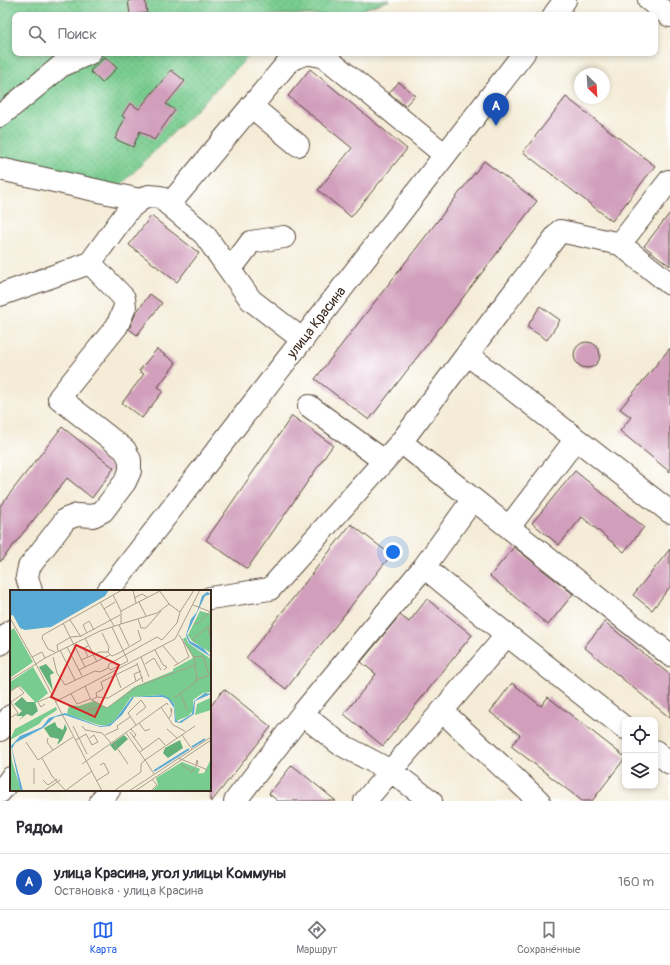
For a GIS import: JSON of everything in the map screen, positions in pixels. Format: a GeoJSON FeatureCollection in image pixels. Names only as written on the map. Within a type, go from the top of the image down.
{"type":"FeatureCollection","features":[{"type":"Feature","properties":{"kind":"main road"},"geometry":{"type":"LineString","coordinates":[[556,12],[565,0]]}},
{"type":"Feature","properties":{"kind":"main road"},"geometry":{"type":"LineString","coordinates":[[649,0],[670,16]]}},
{"type":"Feature","properties":{"kind":"main road"},"geometry":{"type":"LineString","coordinates":[[0,116],[61,66],[83,56]]}},
{"type":"Feature","properties":{"kind":"main road"},"geometry":{"type":"LineString","coordinates":[[169,204],[288,61],[297,56]]}},
{"type":"Feature","properties":{"kind":"main road"},"geometry":{"type":"LineString","coordinates":[[322,56],[445,155]]}},
{"type":"Feature","properties":{"kind":"main road","name":"улица Красина"},"geometry":{"type":"LineString","coordinates":[[109,590],[522,56]]}},
{"type":"Feature","properties":{"kind":"main road"},"geometry":{"type":"LineString","coordinates":[[251,106],[298,145]]}},
{"type":"Feature","properties":{"kind":"main road"},"geometry":{"type":"LineString","coordinates":[[0,169],[140,200]]}},
{"type":"Feature","properties":{"kind":"main road"},"geometry":{"type":"LineString","coordinates":[[620,244],[669,182]]}},
{"type":"Feature","properties":{"kind":"main road"},"geometry":{"type":"LineString","coordinates":[[0,294],[90,263],[128,209],[140,200],[149,196],[160,197],[204,234],[251,300],[303,340]]}},
{"type":"Feature","properties":{"kind":"main road"},"geometry":{"type":"LineString","coordinates":[[211,598],[270,589],[401,442],[560,231],[620,244],[670,284]]}},
{"type":"Feature","properties":{"kind":"main road"},"geometry":{"type":"LineString","coordinates":[[230,270],[251,242],[284,236]]}},
{"type":"Feature","properties":{"kind":"main road"},"geometry":{"type":"LineString","coordinates":[[31,590],[27,577],[29,567],[66,520],[77,515],[93,516],[103,510],[125,482],[130,471],[130,460],[125,450],[60,398],[117,326],[125,307],[124,298],[90,263]]}},
{"type":"Feature","properties":{"kind":"main road"},"geometry":{"type":"LineString","coordinates":[[467,354],[670,512]]}},
{"type":"Feature","properties":{"kind":"main road"},"geometry":{"type":"LineString","coordinates":[[309,406],[384,462]]}},
{"type":"Feature","properties":{"kind":"main road"},"geometry":{"type":"LineString","coordinates":[[509,527],[576,439]]}},
{"type":"Feature","properties":{"kind":"main road"},"geometry":{"type":"LineString","coordinates":[[401,442],[670,655]]}},
{"type":"Feature","properties":{"kind":"main road"},"geometry":{"type":"LineString","coordinates":[[235,801],[302,714],[424,567],[473,499]]}},
{"type":"Feature","properties":{"kind":"main road"},"geometry":{"type":"LineString","coordinates":[[424,567],[622,726]]}},
{"type":"Feature","properties":{"kind":"main road"},"geometry":{"type":"LineString","coordinates":[[0,644],[10,632]]}},
{"type":"Feature","properties":{"kind":"main road"},"geometry":{"type":"LineString","coordinates":[[365,801],[507,635]]}},
{"type":"Feature","properties":{"kind":"main road"},"geometry":{"type":"LineString","coordinates":[[442,711],[539,801]]}},
{"type":"Feature","properties":{"kind":"main road"},"geometry":{"type":"LineString","coordinates":[[302,714],[340,744],[391,771],[432,801]]}},
{"type":"Feature","properties":{"kind":"main road"},"geometry":{"type":"LineString","coordinates":[[0,730],[10,717]]}},
{"type":"Feature","properties":{"kind":"main road"},"geometry":{"type":"LineString","coordinates":[[658,753],[670,763]]}},
{"type":"Feature","properties":{"kind":"main road"},"geometry":{"type":"LineString","coordinates":[[0,792],[10,779]]}},
{"type":"Feature","properties":{"kind":"main road"},"geometry":{"type":"LineString","coordinates":[[101,801],[108,791]]}},
{"type":"Feature","properties":{"kind":"green space"},"geometry":{"type":"Polygon","coordinates":[[[0,0],[390,0],[355,12],[12,12],[12,56],[249,56],[107,199],[0,176],[0,0]]]}},
{"type":"Feature","properties":{"kind":"building"},"geometry":{"type":"Polygon","coordinates":[[[128,0],[145,0],[147,12],[130,12],[128,0]]]}},
{"type":"Feature","properties":{"kind":"building"},"geometry":{"type":"Polygon","coordinates":[[[105,57],[117,68],[102,83],[90,71],[105,57]]]}},
{"type":"Feature","properties":{"kind":"building"},"geometry":{"type":"Polygon","coordinates":[[[310,69],[407,149],[351,217],[318,190],[352,148],[288,96],[310,69]]]}},
{"type":"Feature","properties":{"kind":"building"},"geometry":{"type":"Polygon","coordinates":[[[171,70],[185,81],[166,104],[175,110],[154,140],[140,131],[133,147],[115,139],[125,118],[122,116],[130,103],[139,109],[171,70]]]}},
{"type":"Feature","properties":{"kind":"building"},"geometry":{"type":"Polygon","coordinates":[[[399,82],[415,95],[405,106],[389,93],[399,82]]]}},
{"type":"Feature","properties":{"kind":"building"},"geometry":{"type":"Polygon","coordinates":[[[566,97],[655,166],[612,221],[523,152],[566,97]]]}},
{"type":"Feature","properties":{"kind":"building"},"geometry":{"type":"Polygon","coordinates":[[[484,161],[537,201],[369,420],[315,379],[484,161]]]}},
{"type":"Feature","properties":{"kind":"building"},"geometry":{"type":"Polygon","coordinates":[[[670,213],[670,266],[644,246],[670,213]]]}},
{"type":"Feature","properties":{"kind":"building"},"geometry":{"type":"Polygon","coordinates":[[[151,216],[199,253],[177,282],[129,245],[151,216]]]}},
{"type":"Feature","properties":{"kind":"building"},"geometry":{"type":"Polygon","coordinates":[[[150,294],[162,303],[137,335],[129,329],[136,313],[150,294]]]}},
{"type":"Feature","properties":{"kind":"building"},"geometry":{"type":"Polygon","coordinates":[[[540,306],[560,320],[547,340],[527,327],[540,306]]]}},
{"type":"Feature","properties":{"kind":"building"},"geometry":{"type":"Polygon","coordinates":[[[587,342],[596,346],[600,355],[596,364],[587,368],[578,364],[574,355],[578,346],[587,342]]]}},
{"type":"Feature","properties":{"kind":"building"},"geometry":{"type":"Polygon","coordinates":[[[670,348],[670,472],[620,431],[631,417],[620,409],[670,348]]]}},
{"type":"Feature","properties":{"kind":"building"},"geometry":{"type":"Polygon","coordinates":[[[157,349],[176,363],[158,387],[163,391],[142,418],[122,403],[144,374],[139,371],[157,349]]]}},
{"type":"Feature","properties":{"kind":"building"},"geometry":{"type":"Polygon","coordinates":[[[292,416],[333,445],[247,569],[206,540],[292,416]]]}},
{"type":"Feature","properties":{"kind":"building"},"geometry":{"type":"Polygon","coordinates":[[[62,427],[114,468],[92,498],[67,478],[0,562],[0,506],[62,427]]]}},
{"type":"Feature","properties":{"kind":"building"},"geometry":{"type":"Polygon","coordinates":[[[575,471],[644,527],[624,552],[582,517],[559,545],[532,523],[575,471]]]}},
{"type":"Feature","properties":{"kind":"building"},"geometry":{"type":"Polygon","coordinates":[[[351,524],[391,555],[286,689],[246,658],[351,524]]]}},
{"type":"Feature","properties":{"kind":"building"},"geometry":{"type":"Polygon","coordinates":[[[514,547],[573,594],[548,625],[490,576],[514,547]]]}},
{"type":"Feature","properties":{"kind":"building"},"geometry":{"type":"Polygon","coordinates":[[[670,549],[670,587],[652,610],[633,595],[670,549]]]}},
{"type":"Feature","properties":{"kind":"building"},"geometry":{"type":"Polygon","coordinates":[[[427,599],[472,635],[383,746],[344,714],[376,674],[361,662],[400,615],[409,622],[427,599]]]}},
{"type":"Feature","properties":{"kind":"building"},"geometry":{"type":"Polygon","coordinates":[[[605,622],[670,675],[670,718],[584,647],[605,622]]]}},
{"type":"Feature","properties":{"kind":"building"},"geometry":{"type":"Polygon","coordinates":[[[512,683],[541,706],[548,697],[622,755],[622,762],[592,801],[582,801],[511,746],[520,735],[490,712],[512,683]]]}},
{"type":"Feature","properties":{"kind":"building"},"geometry":{"type":"Polygon","coordinates":[[[224,689],[271,727],[212,801],[210,801],[211,791],[211,706],[224,689]]]}},
{"type":"Feature","properties":{"kind":"building"},"geometry":{"type":"Polygon","coordinates":[[[292,765],[336,801],[278,801],[269,794],[292,765]]]}},
{"type":"Feature","properties":{"kind":"place","name":"улица Красина, угол улицы Коммуны"},"geometry":{"type":"Point","coordinates":[496,126]}}]}
